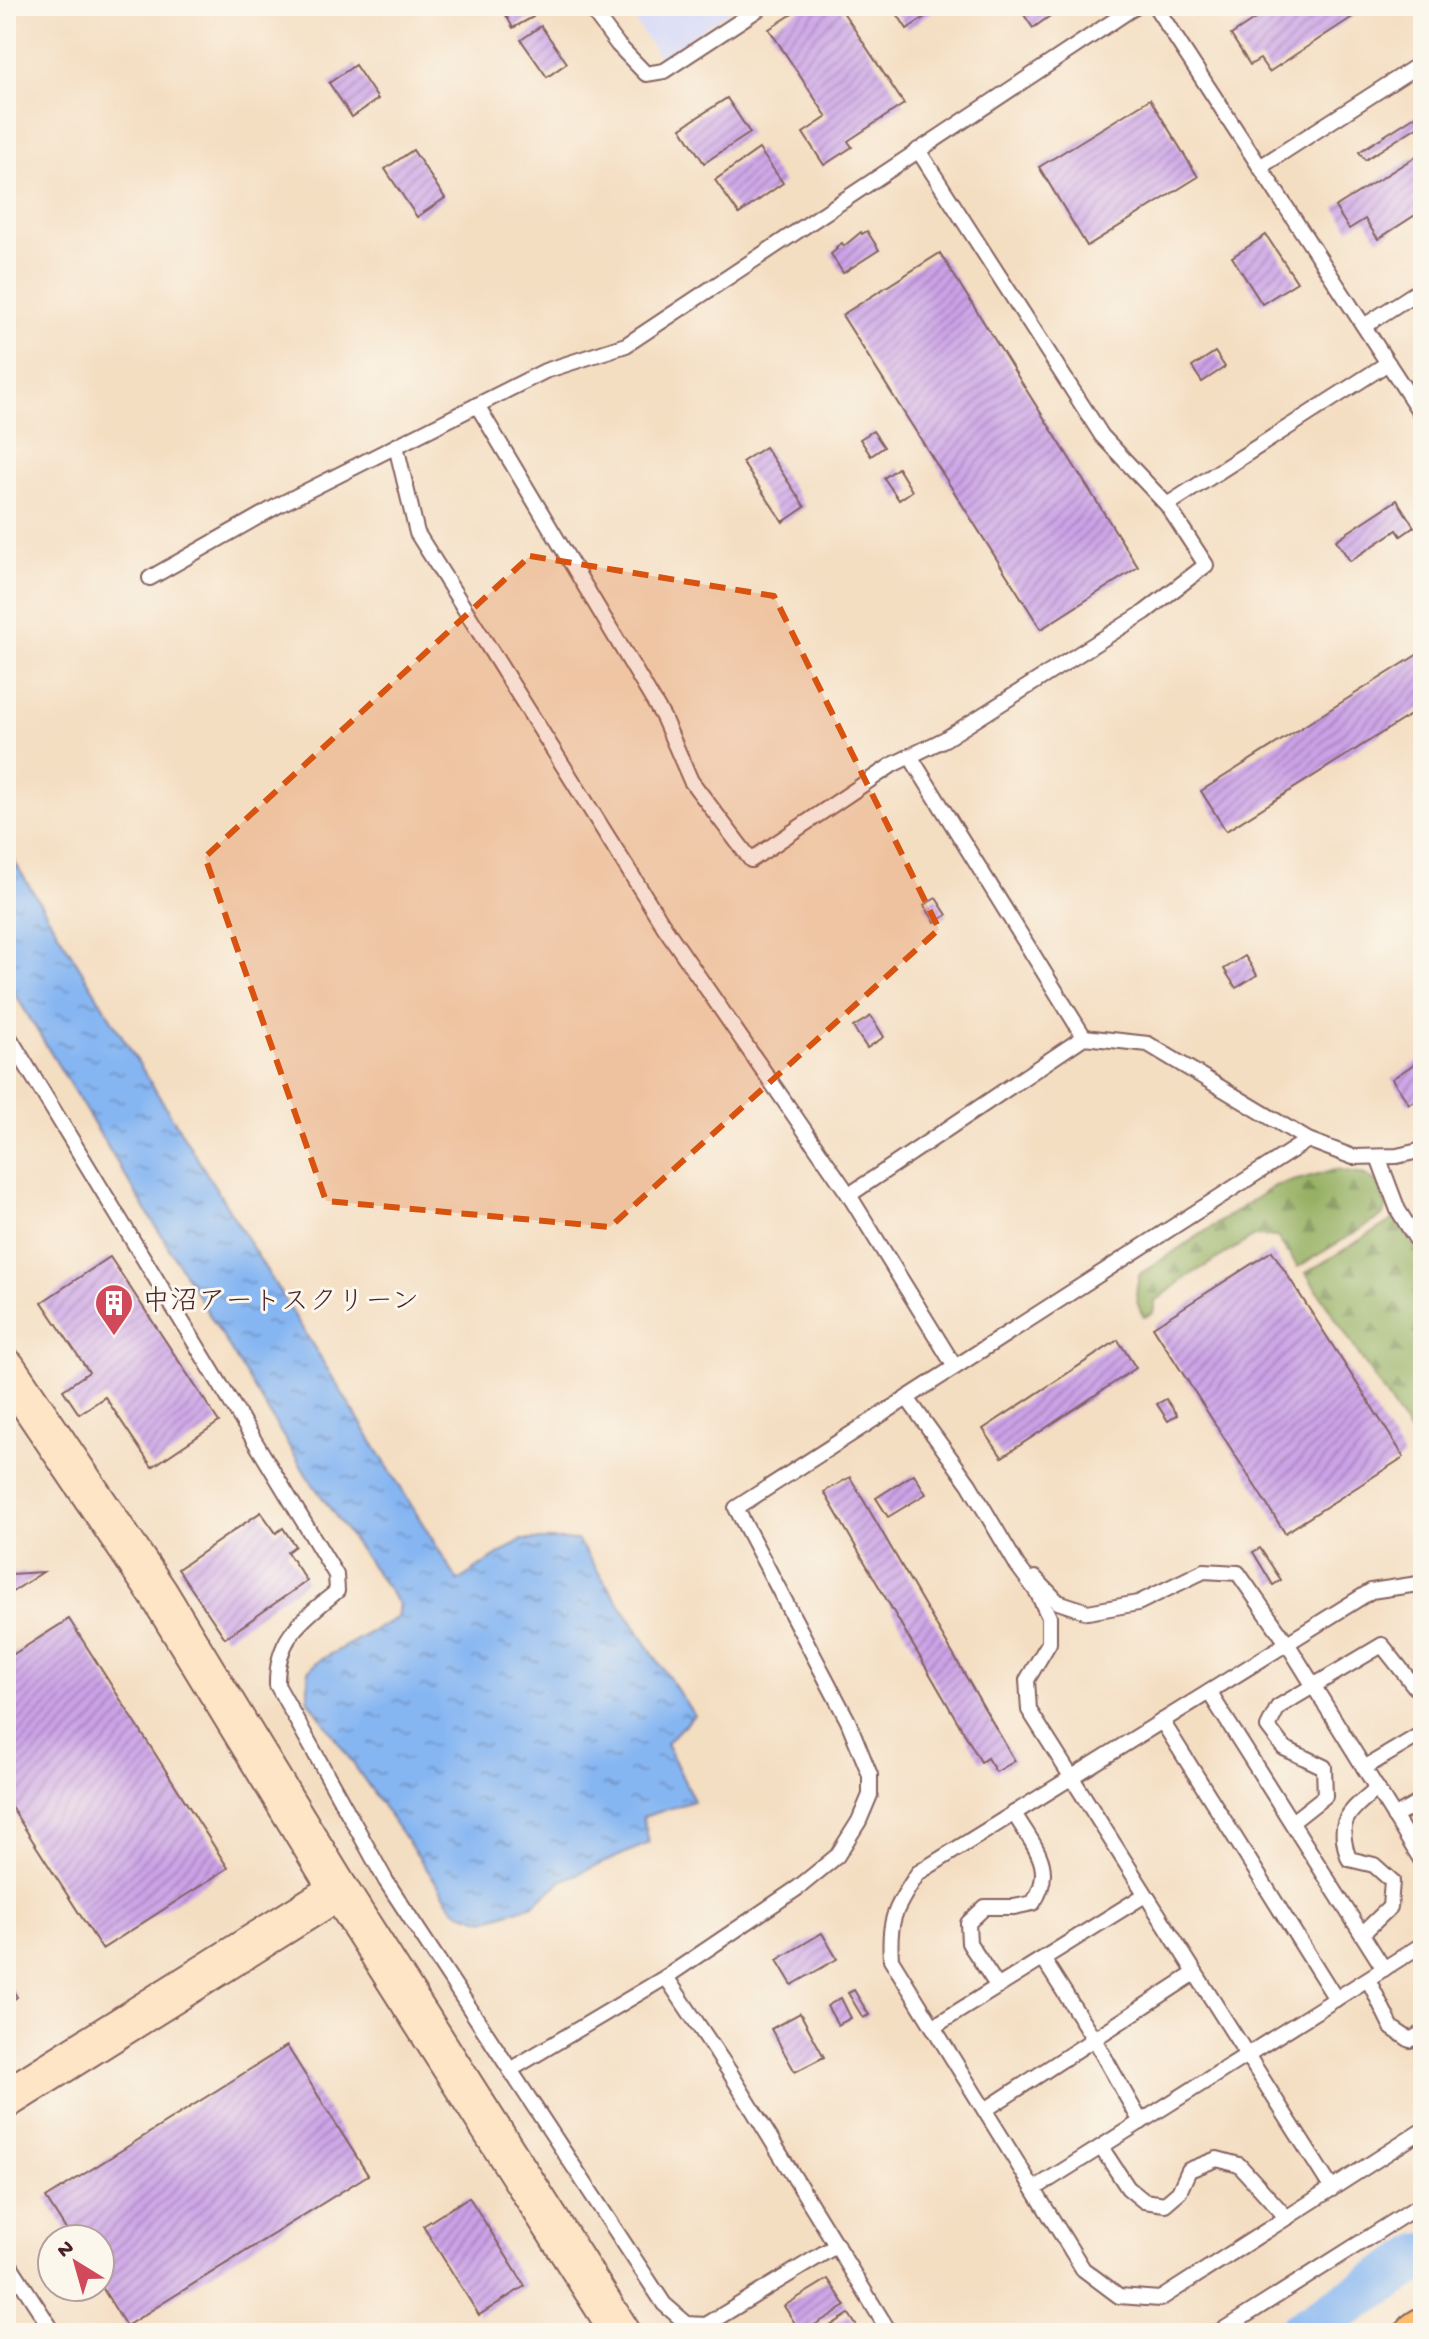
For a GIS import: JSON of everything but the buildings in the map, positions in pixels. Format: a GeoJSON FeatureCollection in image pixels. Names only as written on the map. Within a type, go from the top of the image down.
{"type":"FeatureCollection","features":[{"type":"Feature","properties":{"kind":"main road"},"geometry":{"type":"LineString","coordinates":[[1417,2333],[1423,2329]]}},
{"type":"Feature","properties":{"kind":"street"},"geometry":{"type":"LineString","coordinates":[[6,1368],[158,1593],[339,1890],[621,2333]]}},
{"type":"Feature","properties":{"kind":"street"},"geometry":{"type":"LineString","coordinates":[[6,2099],[339,1890]]}},
{"type":"Feature","properties":{"kind":"lane"},"geometry":{"type":"LineString","coordinates":[[589,6],[618,45],[646,74],[664,71],[763,6]]}},
{"type":"Feature","properties":{"kind":"lane"},"geometry":{"type":"LineString","coordinates":[[150,578],[279,505],[545,371],[626,345],[1136,6]]}},
{"type":"Feature","properties":{"kind":"lane"},"geometry":{"type":"LineString","coordinates":[[1155,6],[1423,417]]}},
{"type":"Feature","properties":{"kind":"lane"},"geometry":{"type":"LineString","coordinates":[[1260,167],[1423,62]]}},
{"type":"Feature","properties":{"kind":"lane"},"geometry":{"type":"LineString","coordinates":[[477,405],[663,717],[691,781],[751,860],[892,765],[945,739],[1145,612],[1206,565],[1167,505],[1102,436],[918,150]]}},
{"type":"Feature","properties":{"kind":"lane"},"geometry":{"type":"LineString","coordinates":[[1364,326],[1423,288]]}},
{"type":"Feature","properties":{"kind":"lane"},"geometry":{"type":"LineString","coordinates":[[1167,505],[1388,363]]}},
{"type":"Feature","properties":{"kind":"lane"},"geometry":{"type":"LineString","coordinates":[[396,446],[417,533],[665,928],[849,1195],[955,1367]]}},
{"type":"Feature","properties":{"kind":"lane"},"geometry":{"type":"LineString","coordinates":[[910,756],[1084,1037]]}},
{"type":"Feature","properties":{"kind":"lane"},"geometry":{"type":"LineString","coordinates":[[6,1032],[336,1575],[337,1591],[294,1627],[283,1645],[277,1663],[277,1685],[386,1881],[664,2304],[687,2324],[706,2325],[837,2245]]}},
{"type":"Feature","properties":{"kind":"lane"},"geometry":{"type":"LineString","coordinates":[[849,1195],[1084,1037],[1148,1044],[1308,1140],[1353,1157],[1378,1157],[1423,1150]]}},
{"type":"Feature","properties":{"kind":"lane"},"geometry":{"type":"LineString","coordinates":[[510,2070],[666,1977],[799,1887],[837,1856],[859,1821],[870,1795],[870,1775],[848,1721],[736,1508],[1308,1140]]}},
{"type":"Feature","properties":{"kind":"lane"},"geometry":{"type":"LineString","coordinates":[[1378,1157],[1398,1210],[1423,1250]]}},
{"type":"Feature","properties":{"kind":"lane"},"geometry":{"type":"LineString","coordinates":[[907,1398],[1040,1584],[1058,1602],[1088,1612],[1138,1603],[1204,1571],[1238,1573],[1287,1643],[1423,1863]]}},
{"type":"Feature","properties":{"kind":"lane"},"geometry":{"type":"LineString","coordinates":[[969,1484],[1017,1565],[1037,1592],[1049,1617],[1049,1643],[1027,1680],[1029,1710],[1332,2189]]}},
{"type":"Feature","properties":{"kind":"lane"},"geometry":{"type":"LineString","coordinates":[[1423,1587],[1418,1584],[1371,1591],[918,1873],[898,1904],[889,1930],[891,1959],[1083,2269],[1119,2296],[1160,2299],[1423,2130]]}},
{"type":"Feature","properties":{"kind":"lane"},"geometry":{"type":"LineString","coordinates":[[1292,1822],[1325,1796],[1324,1767],[1284,1748],[1268,1727],[1278,1707],[1382,1645],[1415,1687],[1423,1682]]}},
{"type":"Feature","properties":{"kind":"lane"},"geometry":{"type":"LineString","coordinates":[[1209,1692],[1384,1969]]}},
{"type":"Feature","properties":{"kind":"lane"},"geometry":{"type":"LineString","coordinates":[[1162,1721],[1336,1999]]}},
{"type":"Feature","properties":{"kind":"lane"},"geometry":{"type":"LineString","coordinates":[[1364,1768],[1423,1733]]}},
{"type":"Feature","properties":{"kind":"lane"},"geometry":{"type":"LineString","coordinates":[[1362,1934],[1390,1907],[1392,1881],[1374,1865],[1349,1859],[1342,1839],[1348,1814],[1377,1788]]}},
{"type":"Feature","properties":{"kind":"lane"},"geometry":{"type":"LineString","coordinates":[[1394,1817],[1423,1800]]}},
{"type":"Feature","properties":{"kind":"lane"},"geometry":{"type":"LineString","coordinates":[[998,1987],[969,1943],[968,1923],[985,1907],[1014,1907],[1033,1903],[1043,1888],[1044,1865],[1014,1813]]}},
{"type":"Feature","properties":{"kind":"lane"},"geometry":{"type":"LineString","coordinates":[[933,2027],[1145,1895]]}},
{"type":"Feature","properties":{"kind":"lane"},"geometry":{"type":"LineString","coordinates":[[1034,2189],[1423,1944]]}},
{"type":"Feature","properties":{"kind":"lane"},"geometry":{"type":"LineString","coordinates":[[1043,1959],[1094,2039],[1141,2122]]}},
{"type":"Feature","properties":{"kind":"lane"},"geometry":{"type":"LineString","coordinates":[[985,2110],[1195,1973]]}},
{"type":"Feature","properties":{"kind":"lane"},"geometry":{"type":"LineString","coordinates":[[666,1977],[729,2071],[890,2333]]}},
{"type":"Feature","properties":{"kind":"lane"},"geometry":{"type":"LineString","coordinates":[[1368,1979],[1392,2028],[1410,2040],[1423,2033]]}},
{"type":"Feature","properties":{"kind":"lane"},"geometry":{"type":"LineString","coordinates":[[1101,2147],[1128,2188],[1144,2201],[1165,2204],[1179,2192],[1189,2170],[1217,2159],[1239,2165],[1287,2218]]}},
{"type":"Feature","properties":{"kind":"lane"},"geometry":{"type":"LineString","coordinates":[[1218,2333],[1423,2203]]}},
{"type":"Feature","properties":{"kind":"lane"},"geometry":{"type":"LineString","coordinates":[[6,2259],[54,2333]]}},
{"type":"Feature","properties":{"kind":"highlighted area"},"geometry":{"type":"Polygon","coordinates":[[[530,556],[774,596],[939,929],[610,1227],[326,1201],[205,857],[530,556]]]}},
{"type":"Feature","properties":{"kind":"shaded area"},"geometry":{"type":"Polygon","coordinates":[[[625,6],[738,6],[659,57],[625,6]]]}},
{"type":"Feature","properties":{"kind":"green space"},"geometry":{"type":"Polygon","coordinates":[[[1337,1169],[1365,1175],[1375,1181],[1387,1207],[1382,1216],[1298,1267],[1277,1237],[1255,1236],[1182,1280],[1155,1302],[1153,1313],[1144,1317],[1136,1296],[1140,1274],[1275,1186],[1337,1169]]]}},
{"type":"Feature","properties":{"kind":"green space"},"geometry":{"type":"Polygon","coordinates":[[[1396,1218],[1423,1261],[1423,1453],[1306,1273],[1396,1218]]]}},
{"type":"Feature","properties":{"kind":"water"},"geometry":{"type":"Polygon","coordinates":[[[6,848],[458,1581],[521,1540],[577,1540],[694,1715],[666,1743],[694,1801],[643,1817],[649,1843],[563,1880],[533,1905],[485,1920],[456,1911],[308,1699],[308,1671],[318,1661],[397,1618],[399,1605],[307,1476],[6,979],[6,848]]]}},
{"type":"Feature","properties":{"kind":"waterway"},"geometry":{"type":"LineString","coordinates":[[1300,2333],[1423,2256]]}},
{"type":"Feature","properties":{"kind":"place","name":"中沼アートスクリーン"},"geometry":{"type":"Point","coordinates":[114,1337]}}]}
